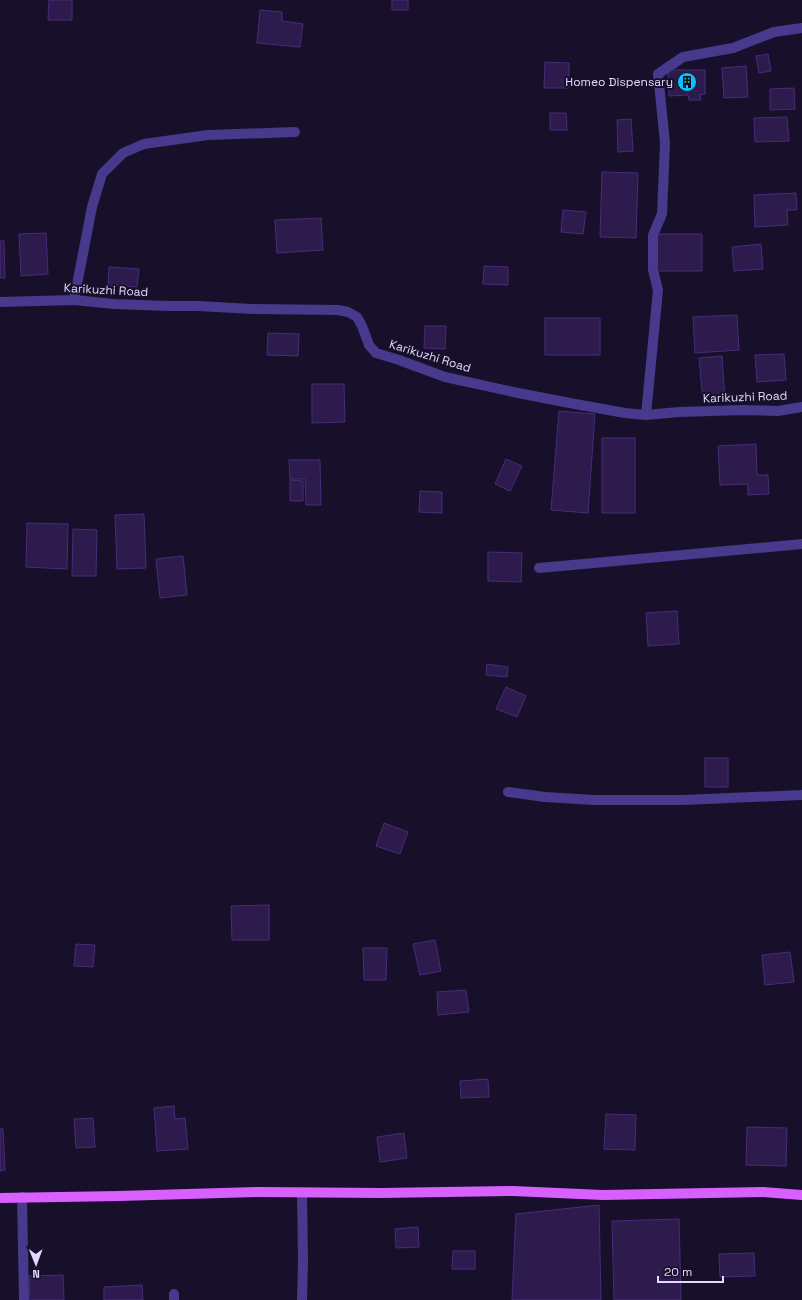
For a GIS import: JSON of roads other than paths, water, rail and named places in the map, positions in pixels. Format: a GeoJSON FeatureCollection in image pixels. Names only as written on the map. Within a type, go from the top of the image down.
{"type":"FeatureCollection","features":[{"type":"Feature","properties":{"kind":"main road"},"geometry":{"type":"LineString","coordinates":[[0,1198],[302,1192],[381,1193],[513,1191],[603,1195],[764,1192],[802,1195]]}},
{"type":"Feature","properties":{"kind":"street"},"geometry":{"type":"LineString","coordinates":[[646,415],[658,290],[653,270],[653,235],[662,214],[665,143],[658,74],[683,58],[733,48],[774,32],[802,28]]}},
{"type":"Feature","properties":{"kind":"street"},"geometry":{"type":"LineString","coordinates":[[74,300],[92,207],[102,174],[123,153],[144,144],[208,135],[295,132]]}},
{"type":"Feature","properties":{"kind":"street","name":"Karikuzhi Road"},"geometry":{"type":"LineString","coordinates":[[0,302],[74,300],[114,304],[161,306],[338,310],[348,312],[357,317],[369,345],[376,354],[399,360],[451,378],[575,404],[646,415],[679,412],[743,410],[778,411],[802,407]]}},
{"type":"Feature","properties":{"kind":"street"},"geometry":{"type":"LineString","coordinates":[[539,568],[802,544]]}},
{"type":"Feature","properties":{"kind":"street"},"geometry":{"type":"LineString","coordinates":[[508,792],[545,798],[594,800],[682,800],[802,795]]}},
{"type":"Feature","properties":{"kind":"street"},"geometry":{"type":"LineString","coordinates":[[302,1192],[302,1300]]}},
{"type":"Feature","properties":{"kind":"street"},"geometry":{"type":"LineString","coordinates":[[22,1198],[24,1300]]}},
{"type":"Feature","properties":{"kind":"place","name":"Homeo Dispensary"},"geometry":{"type":"Point","coordinates":[687,82]}}]}
